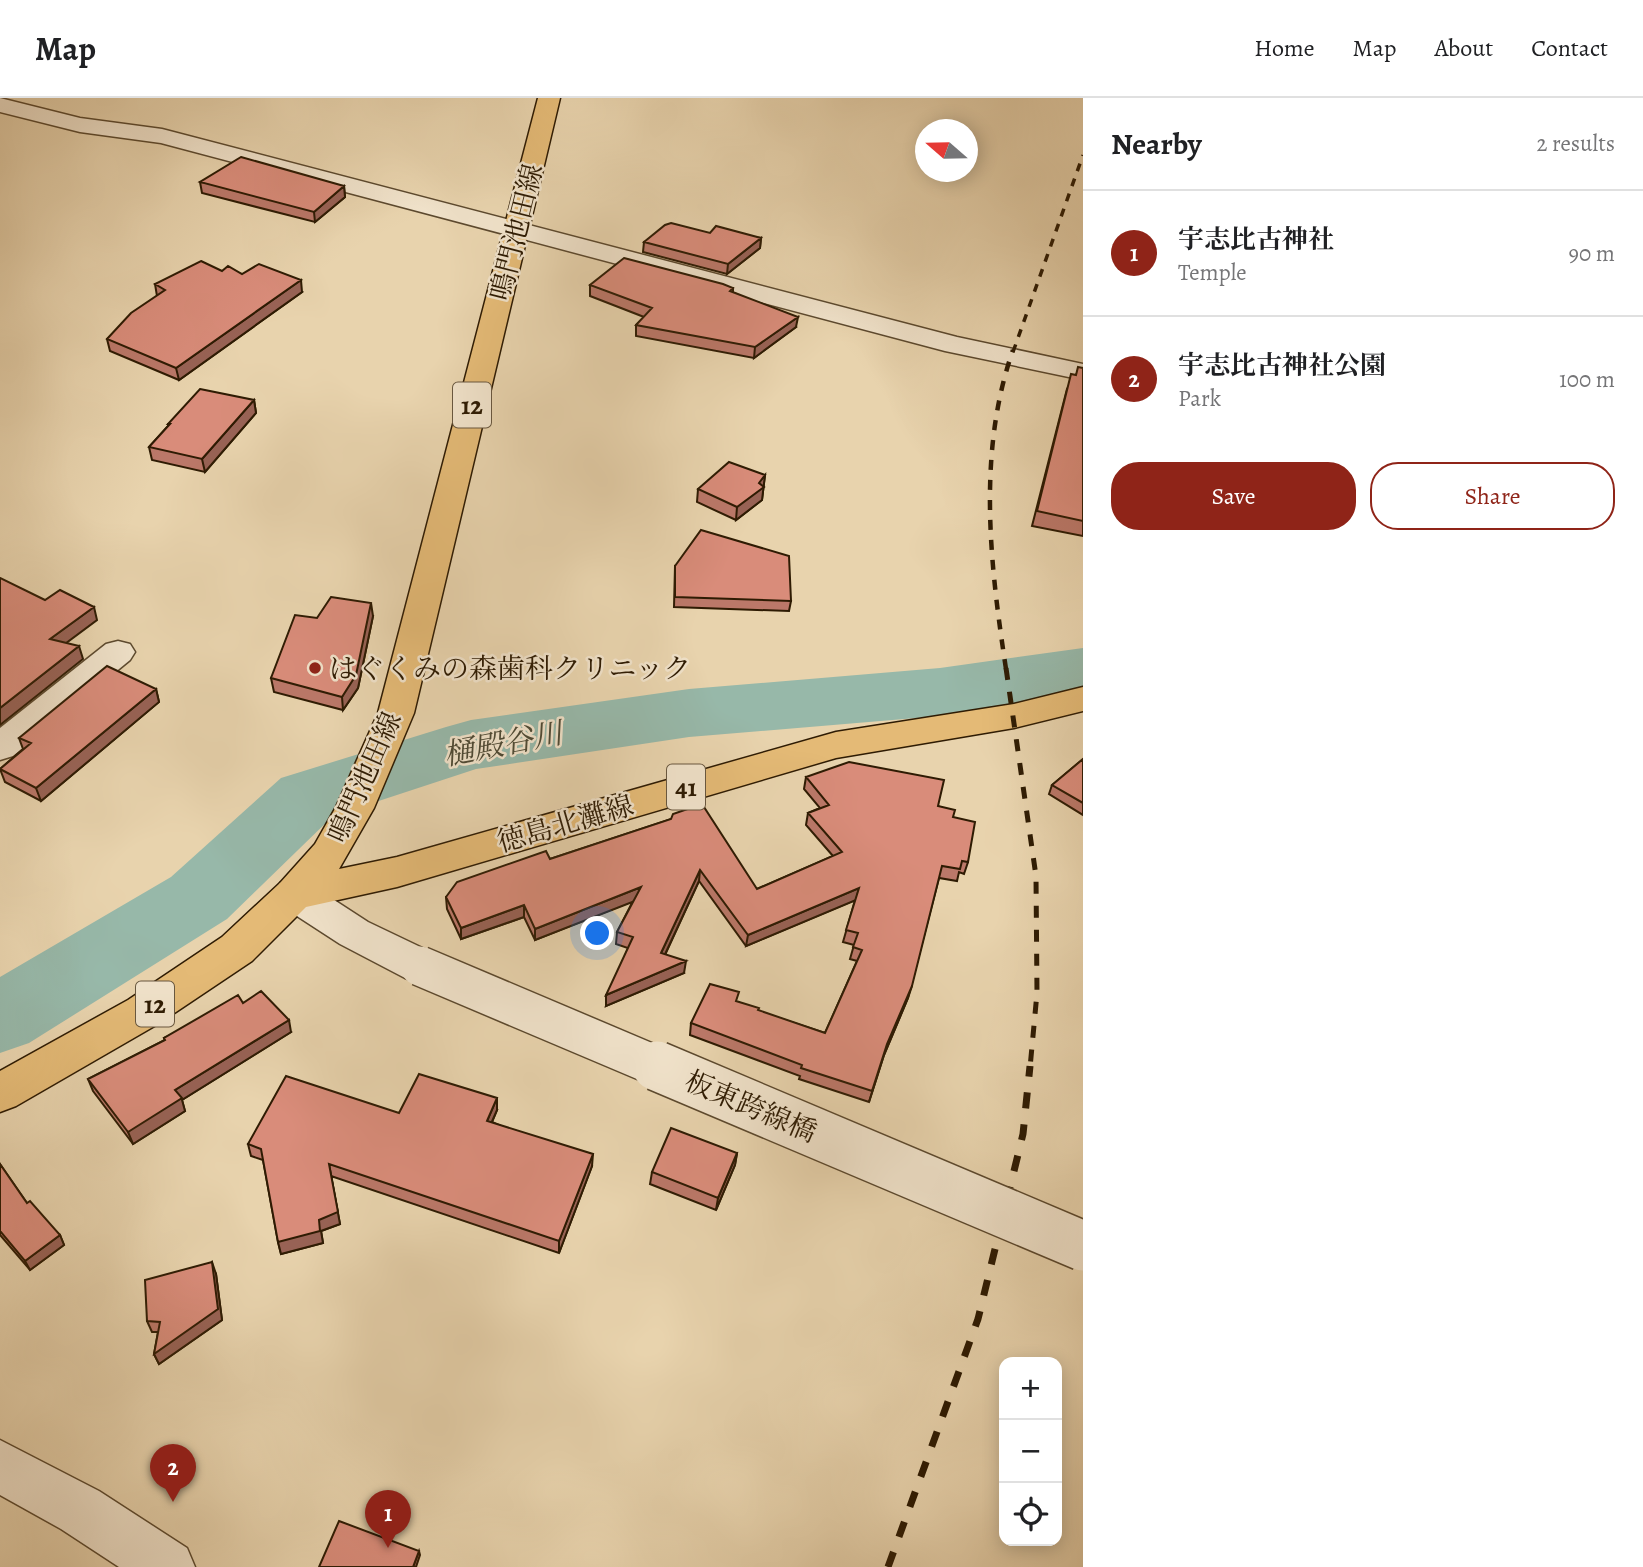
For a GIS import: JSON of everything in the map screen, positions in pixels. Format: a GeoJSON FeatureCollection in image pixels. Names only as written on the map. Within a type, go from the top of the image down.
{"type":"FeatureCollection","features":[{"type":"Feature","properties":{"kind":"main road","name":"鳴門池田線"},"geometry":{"type":"LineString","coordinates":[[0,1093],[142,1012],[237,949],[294,894],[329,854],[355,808],[396,713],[549,98]]}},
{"type":"Feature","properties":{"kind":"main road","name":"徳島北灘線"},"geometry":{"type":"LineString","coordinates":[[294,894],[397,872],[836,745],[1014,716],[1083,699]]}},
{"type":"Feature","properties":{"kind":"street"},"geometry":{"type":"LineString","coordinates":[[0,105],[80,125],[162,136],[955,345],[1083,372]]}},
{"type":"Feature","properties":{"kind":"street"},"geometry":{"type":"LineString","coordinates":[[0,747],[118,652]]}},
{"type":"Feature","properties":{"kind":"street","name":"板東跨線橋"},"geometry":{"type":"LineString","coordinates":[[294,894],[354,933],[420,966],[1083,1247]]}},
{"type":"Feature","properties":{"kind":"street"},"geometry":{"type":"LineString","coordinates":[[0,1466],[80,1510],[168,1567]]}},
{"type":"Feature","properties":{"kind":"building"},"geometry":{"type":"Polygon","coordinates":[[[241,157],[344,186],[314,212],[200,182],[241,157]]]}},
{"type":"Feature","properties":{"kind":"building"},"geometry":{"type":"Polygon","coordinates":[[[671,223],[710,233],[716,226],[761,238],[728,264],[644,242],[671,223]]]}},
{"type":"Feature","properties":{"kind":"building"},"geometry":{"type":"Polygon","coordinates":[[[624,258],[723,284],[733,288],[730,291],[798,317],[755,347],[636,325],[652,308],[590,285],[624,258]]]}},
{"type":"Feature","properties":{"kind":"building"},"geometry":{"type":"Polygon","coordinates":[[[201,261],[222,271],[228,266],[242,274],[259,264],[301,280],[176,368],[107,339],[131,313],[165,290],[155,284],[201,261]]]}},
{"type":"Feature","properties":{"kind":"building"},"geometry":{"type":"Polygon","coordinates":[[[1078,367],[1083,368],[1083,521],[1037,511],[1071,374],[1076,375],[1078,367]]]}},
{"type":"Feature","properties":{"kind":"building"},"geometry":{"type":"Polygon","coordinates":[[[200,389],[254,400],[202,459],[149,447],[168,424],[200,389]]]}},
{"type":"Feature","properties":{"kind":"building"},"geometry":{"type":"Polygon","coordinates":[[[729,462],[765,475],[759,483],[764,487],[737,507],[698,489],[729,462]]]}},
{"type":"Feature","properties":{"kind":"building"},"geometry":{"type":"Polygon","coordinates":[[[701,530],[789,556],[791,601],[675,597],[675,566],[701,530]]]}},
{"type":"Feature","properties":{"kind":"building"},"geometry":{"type":"Polygon","coordinates":[[[0,578],[45,600],[60,590],[94,607],[50,639],[79,646],[0,708],[0,578]]]}},
{"type":"Feature","properties":{"kind":"building","name":"はぐくみの森歯科クリニック"},"geometry":{"type":"Polygon","coordinates":[[[331,597],[371,603],[356,675],[342,697],[271,678],[295,615],[317,618],[331,597]]]}},
{"type":"Feature","properties":{"kind":"building"},"geometry":{"type":"Polygon","coordinates":[[[107,666],[156,689],[36,788],[0,769],[31,743],[19,738],[107,666]]]}},
{"type":"Feature","properties":{"kind":"building"},"geometry":{"type":"Polygon","coordinates":[[[1083,759],[1083,803],[1052,785],[1083,759]]]}},
{"type":"Feature","properties":{"kind":"building"},"geometry":{"type":"Polygon","coordinates":[[[849,762],[944,780],[938,806],[955,810],[953,817],[975,822],[968,862],[962,861],[960,869],[942,866],[912,986],[887,1044],[872,1091],[801,1068],[802,1065],[691,1023],[710,984],[739,992],[736,1001],[825,1033],[862,950],[853,947],[858,933],[846,930],[859,888],[748,935],[700,870],[661,953],[686,961],[606,995],[633,937],[617,932],[641,887],[535,929],[524,905],[461,928],[446,897],[457,882],[546,851],[550,859],[671,819],[673,814],[702,804],[757,889],[842,852],[808,813],[829,805],[806,777],[849,762]]]}},
{"type":"Feature","properties":{"kind":"building"},"geometry":{"type":"Polygon","coordinates":[[[261,991],[289,1020],[175,1090],[182,1098],[128,1132],[88,1079],[165,1040],[164,1038],[238,995],[243,1003],[261,991]]]}},
{"type":"Feature","properties":{"kind":"building"},"geometry":{"type":"Polygon","coordinates":[[[419,1074],[497,1098],[487,1121],[593,1154],[559,1241],[329,1164],[338,1212],[319,1220],[320,1231],[278,1242],[261,1149],[248,1144],[286,1076],[399,1113],[419,1074]]]}},
{"type":"Feature","properties":{"kind":"building"},"geometry":{"type":"Polygon","coordinates":[[[671,1128],[737,1153],[718,1198],[652,1172],[671,1128]]]}},
{"type":"Feature","properties":{"kind":"building"},"geometry":{"type":"Polygon","coordinates":[[[0,1164],[27,1203],[30,1201],[60,1235],[25,1261],[0,1231],[0,1164]]]}},
{"type":"Feature","properties":{"kind":"building"},"geometry":{"type":"Polygon","coordinates":[[[212,1262],[218,1309],[154,1354],[160,1322],[147,1321],[145,1280],[212,1262]]]}},
{"type":"Feature","properties":{"kind":"building"},"geometry":{"type":"Polygon","coordinates":[[[339,1521],[419,1551],[413,1567],[319,1567],[339,1521]]]}},
{"type":"Feature","properties":{"kind":"waterway","name":"樋殿谷川"},"geometry":{"type":"LineString","coordinates":[[0,1019],[199,898],[307,797],[471,745],[689,713],[940,692],[1083,671]]}},
{"type":"Feature","properties":{"kind":"railway"},"geometry":{"type":"LineString","coordinates":[[1013,352],[1083,155]]}},
{"type":"Feature","properties":{"kind":"railway"},"geometry":{"type":"LineString","coordinates":[[1006,669],[995,589],[990,509],[994,429],[1013,350]]}},
{"type":"Feature","properties":{"kind":"railway"},"geometry":{"type":"LineString","coordinates":[[1006,668],[1036,876],[1037,993],[1030,1068]]}},
{"type":"Feature","properties":{"kind":"railway"},"geometry":{"type":"LineString","coordinates":[[888,1567],[978,1319],[1023,1134],[1030,1066]]}},
{"type":"Feature","properties":{"kind":"place","name":"はぐくみの森歯科クリニック"},"geometry":{"type":"Point","coordinates":[315,668]}},
{"type":"Feature","properties":{"kind":"place","name":"宇志比古神社公園"},"geometry":{"type":"Point","coordinates":[173,1502]}},
{"type":"Feature","properties":{"kind":"place","name":"宇志比古神社"},"geometry":{"type":"Point","coordinates":[388,1548]}}]}
